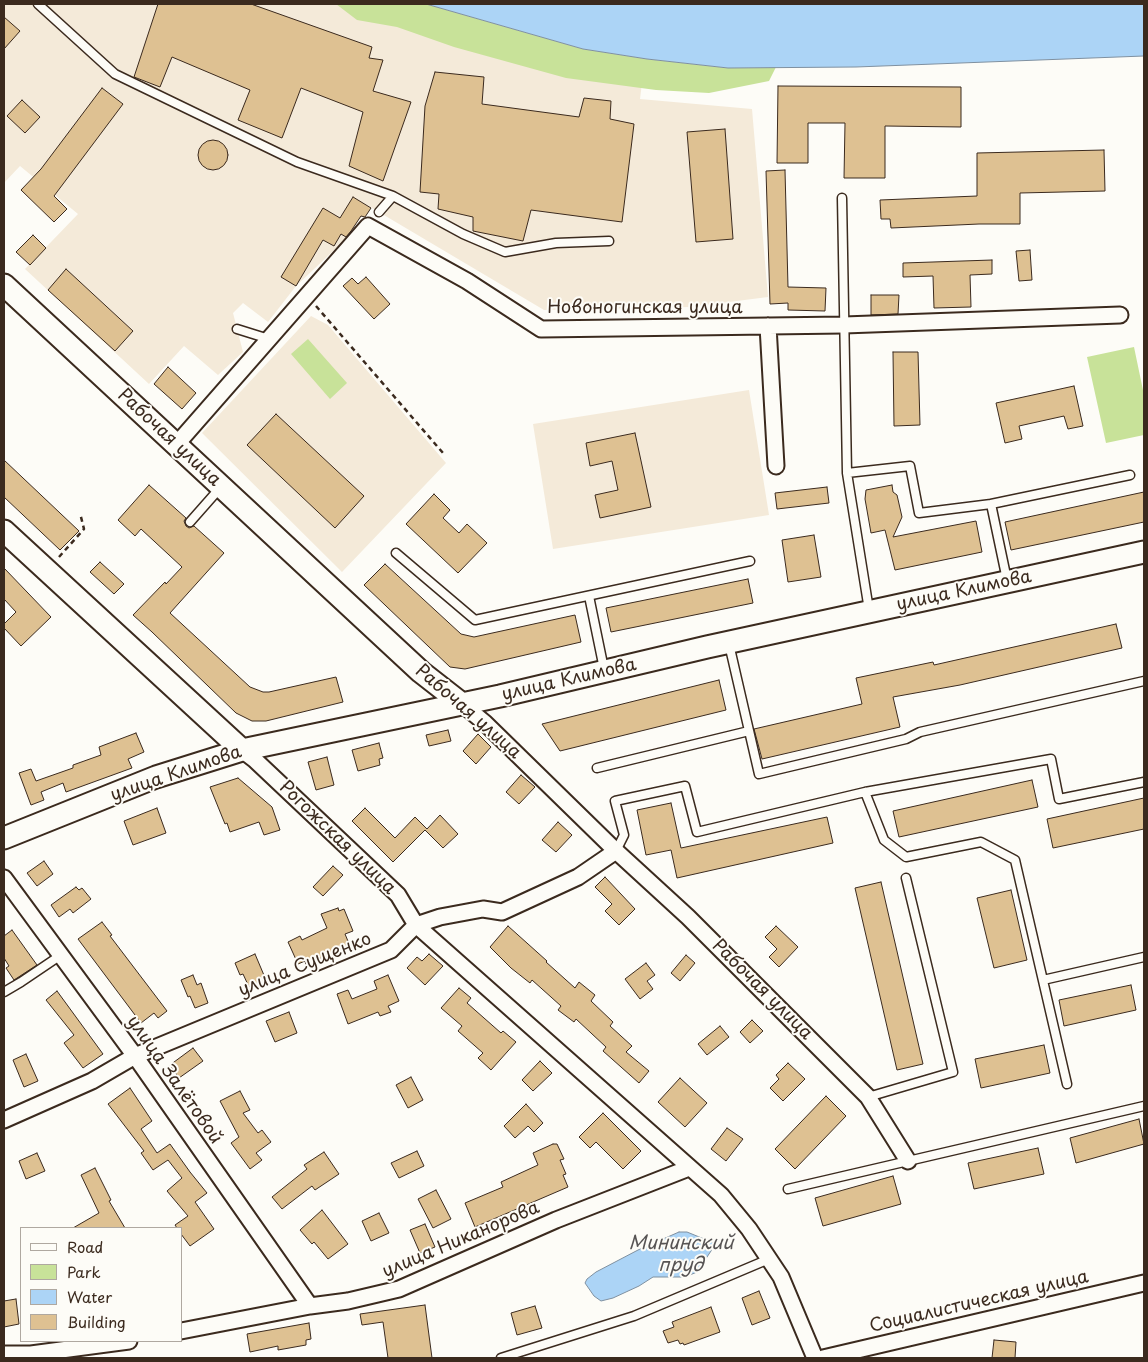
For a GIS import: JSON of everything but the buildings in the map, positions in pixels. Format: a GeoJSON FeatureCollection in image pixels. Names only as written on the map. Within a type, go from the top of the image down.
{"type":"FeatureCollection","features":[{"type":"Feature","properties":{"kind":"main road","name":"Рабочая улица"},"geometry":{"type":"LineString","coordinates":[[4,284],[421,672],[462,704]]}},
{"type":"Feature","properties":{"kind":"main road","name":"Рогожская улица"},"geometry":{"type":"LineString","coordinates":[[4,531],[242,750]]}},
{"type":"Feature","properties":{"kind":"main road","name":"улица Климова"},"geometry":{"type":"LineString","coordinates":[[4,838],[156,777],[242,750],[462,704],[729,642],[1144,552]]}},
{"type":"Feature","properties":{"kind":"street","name":"Новоногинская улица"},"geometry":{"type":"LineString","coordinates":[[176,445],[368,226],[467,281],[541,329],[844,325],[1120,315]]}},
{"type":"Feature","properties":{"kind":"street"},"geometry":{"type":"LineString","coordinates":[[768,326],[776,466]]}},
{"type":"Feature","properties":{"kind":"street","name":"Рабочая улица"},"geometry":{"type":"LineString","coordinates":[[462,704],[485,723],[616,851],[688,917],[868,1097],[908,1161]]}},
{"type":"Feature","properties":{"kind":"street","name":"Рогожская улица"},"geometry":{"type":"LineString","coordinates":[[242,750],[255,760],[398,895],[416,925],[721,1195],[749,1229],[781,1277],[816,1358]]}},
{"type":"Feature","properties":{"kind":"street","name":"улица Сущенко"},"geometry":{"type":"LineString","coordinates":[[4,1120],[92,1081],[135,1056],[391,950],[416,925],[440,917],[483,910],[502,912],[578,877],[616,851]]}},
{"type":"Feature","properties":{"kind":"street","name":"улица Залётовой"},"geometry":{"type":"LineString","coordinates":[[4,878],[135,1056],[310,1306]]}},
{"type":"Feature","properties":{"kind":"street","name":"улица Никанорова"},"geometry":{"type":"LineString","coordinates":[[182,1331],[310,1306],[348,1301],[399,1289],[556,1220],[689,1168]]}},
{"type":"Feature","properties":{"kind":"street","name":"Социалистическая улица"},"geometry":{"type":"LineString","coordinates":[[823,1358],[1144,1283]]}},
{"type":"Feature","properties":{"kind":"street"},"geometry":{"type":"LineString","coordinates":[[4,1354],[31,1354],[121,1342]]}},
{"type":"Feature","properties":{"kind":"lane"},"geometry":{"type":"LineString","coordinates":[[38,4],[115,74],[297,162],[393,196],[462,234],[505,252],[556,243],[609,242]]}},
{"type":"Feature","properties":{"kind":"lane"},"geometry":{"type":"LineString","coordinates":[[379,212],[393,196]]}},
{"type":"Feature","properties":{"kind":"lane"},"geometry":{"type":"LineString","coordinates":[[842,198],[847,473],[869,612]]}},
{"type":"Feature","properties":{"kind":"lane"},"geometry":{"type":"LineString","coordinates":[[237,329],[269,339]]}},
{"type":"Feature","properties":{"kind":"lane"},"geometry":{"type":"LineString","coordinates":[[847,473],[910,466],[919,513],[991,504],[1130,475]]}},
{"type":"Feature","properties":{"kind":"lane"},"geometry":{"type":"LineString","coordinates":[[190,522],[222,487]]}},
{"type":"Feature","properties":{"kind":"lane"},"geometry":{"type":"LineString","coordinates":[[991,504],[1007,582]]}},
{"type":"Feature","properties":{"kind":"lane"},"geometry":{"type":"LineString","coordinates":[[396,553],[474,620],[750,561]]}},
{"type":"Feature","properties":{"kind":"lane"},"geometry":{"type":"LineString","coordinates":[[589,596],[605,671]]}},
{"type":"Feature","properties":{"kind":"lane"},"geometry":{"type":"LineString","coordinates":[[729,642],[759,774],[906,739],[920,732],[1144,681]]}},
{"type":"Feature","properties":{"kind":"lane"},"geometry":{"type":"LineString","coordinates":[[597,768],[749,731]]}},
{"type":"Feature","properties":{"kind":"lane"},"geometry":{"type":"LineString","coordinates":[[616,851],[624,835],[615,801],[685,786],[697,832],[865,792],[1051,759],[1059,799],[1144,782]]}},
{"type":"Feature","properties":{"kind":"lane"},"geometry":{"type":"LineString","coordinates":[[865,792],[884,840],[906,857],[981,842],[1015,860],[1067,1084]]}},
{"type":"Feature","properties":{"kind":"lane"},"geometry":{"type":"LineString","coordinates":[[868,1097],[953,1072],[906,878]]}},
{"type":"Feature","properties":{"kind":"lane"},"geometry":{"type":"LineString","coordinates":[[4,992],[61,955]]}},
{"type":"Feature","properties":{"kind":"lane"},"geometry":{"type":"LineString","coordinates":[[1043,980],[1144,957]]}},
{"type":"Feature","properties":{"kind":"lane"},"geometry":{"type":"LineString","coordinates":[[788,1189],[1144,1106]]}},
{"type":"Feature","properties":{"kind":"lane"},"geometry":{"type":"LineString","coordinates":[[501,1358],[634,1316],[769,1259]]}},
{"type":"Feature","properties":{"kind":"path"},"geometry":{"type":"LineString","coordinates":[[307,296],[443,452]]}},
{"type":"Feature","properties":{"kind":"path"},"geometry":{"type":"LineString","coordinates":[[58,558],[84,529],[80,513]]}},
{"type":"Feature","properties":{"kind":"shaded area"},"geometry":{"type":"Polygon","coordinates":[[[4,4],[345,4],[644,67],[640,99],[752,109],[768,297],[690,307],[544,310],[367,205],[347,238],[296,286],[268,322],[243,303],[233,313],[243,352],[218,375],[184,346],[149,384],[25,269],[78,214],[20,166],[4,183],[4,4]]]}},
{"type":"Feature","properties":{"kind":"shaded area"},"geometry":{"type":"Polygon","coordinates":[[[311,316],[328,325],[446,463],[342,572],[202,433],[311,316]]]}},
{"type":"Feature","properties":{"kind":"shaded area"},"geometry":{"type":"Polygon","coordinates":[[[749,390],[769,515],[553,549],[533,424],[749,390]]]}},
{"type":"Feature","properties":{"kind":"green space"},"geometry":{"type":"Polygon","coordinates":[[[336,4],[426,4],[583,49],[647,59],[728,68],[776,67],[769,81],[709,93],[656,90],[566,78],[454,47],[397,27],[357,20],[336,4]]]}},
{"type":"Feature","properties":{"kind":"green space"},"geometry":{"type":"Polygon","coordinates":[[[308,339],[347,383],[330,399],[291,354],[308,339]]]}},
{"type":"Feature","properties":{"kind":"green space"},"geometry":{"type":"Polygon","coordinates":[[[1134,347],[1144,395],[1144,435],[1106,443],[1087,357],[1134,347]]]}},
{"type":"Feature","properties":{"kind":"water"},"geometry":{"type":"Polygon","coordinates":[[[426,4],[1144,4],[1144,56],[856,67],[728,68],[647,59],[583,49],[426,4]]]}},
{"type":"Feature","properties":{"kind":"water","name":"Мининский пруд"},"geometry":{"type":"Polygon","coordinates":[[[679,1232],[687,1232],[714,1243],[697,1272],[685,1277],[653,1277],[613,1298],[601,1301],[594,1296],[585,1283],[596,1272],[638,1250],[679,1232]]]}}]}
